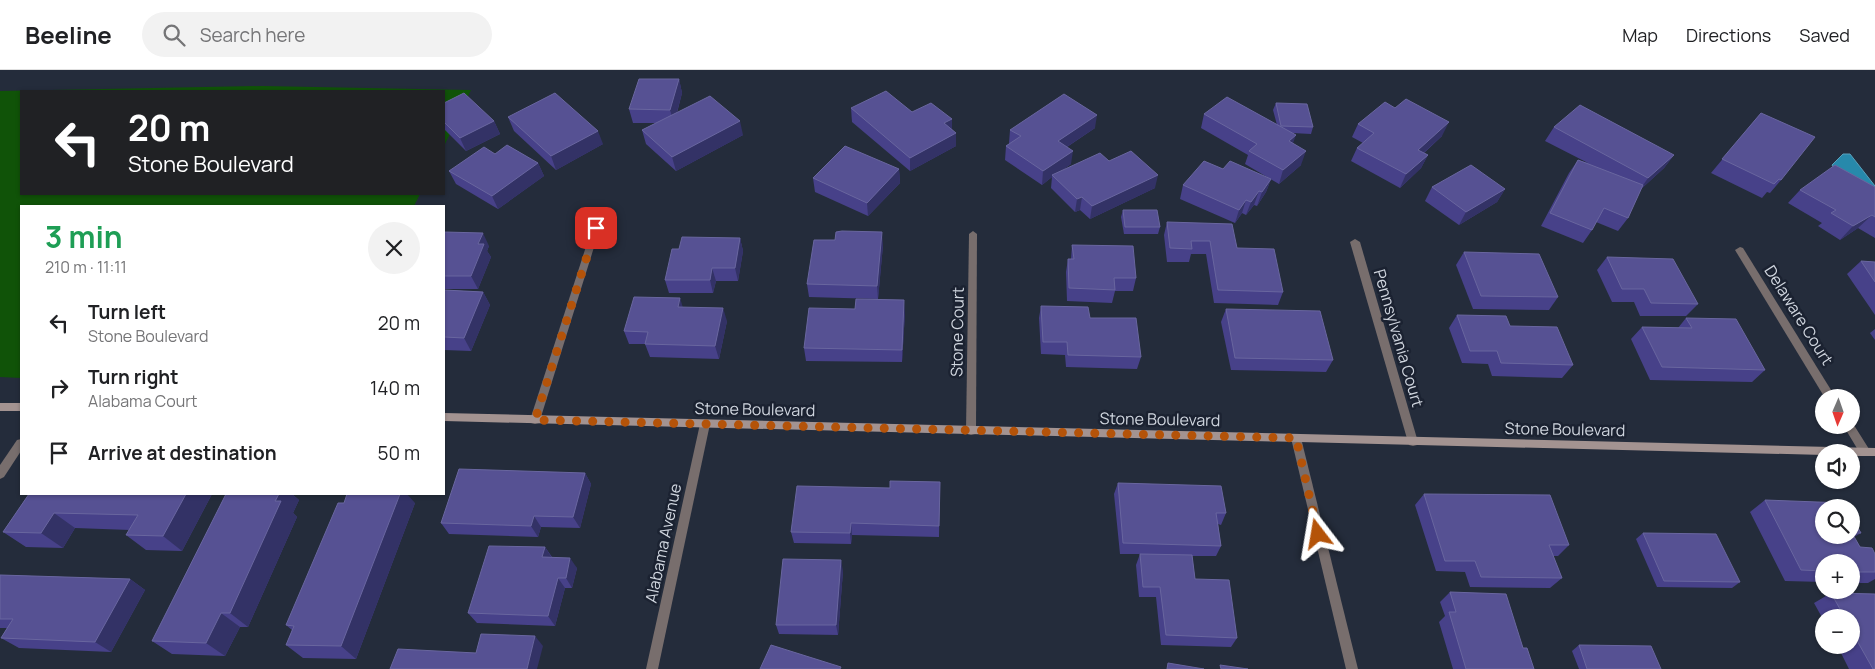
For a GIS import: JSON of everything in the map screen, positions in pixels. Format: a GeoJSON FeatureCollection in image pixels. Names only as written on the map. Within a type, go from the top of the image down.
{"type":"FeatureCollection","features":[{"type":"Feature","properties":{"kind":"street"},"geometry":{"type":"LineString","coordinates":[[535,420],[596,228]]}},
{"type":"Feature","properties":{"kind":"street","name":"Stone Court"},"geometry":{"type":"LineString","coordinates":[[971,431],[973,234]]}},
{"type":"Feature","properties":{"kind":"street","name":"Pennsylvania Court"},"geometry":{"type":"LineString","coordinates":[[1355,242],[1413,442]]}},
{"type":"Feature","properties":{"kind":"street","name":"Delaware Court"},"geometry":{"type":"LineString","coordinates":[[1740,250],[1825,389]]}},
{"type":"Feature","properties":{"kind":"street"},"geometry":{"type":"LineString","coordinates":[[0,407],[20,408]]}},
{"type":"Feature","properties":{"kind":"street","name":"Stone Boulevard"},"geometry":{"type":"LineString","coordinates":[[445,417],[1870,452]]}},
{"type":"Feature","properties":{"kind":"street","name":"Alabama Avenue"},"geometry":{"type":"LineString","coordinates":[[652,669],[705,424]]}},
{"type":"Feature","properties":{"kind":"street"},"geometry":{"type":"LineString","coordinates":[[1855,434],[1870,452]]}},
{"type":"Feature","properties":{"kind":"street"},"geometry":{"type":"LineString","coordinates":[[1296,438],[1352,669]]}},
{"type":"Feature","properties":{"kind":"street"},"geometry":{"type":"LineString","coordinates":[[0,474],[20,444]]}},
{"type":"Feature","properties":{"kind":"green space"},"geometry":{"type":"Polygon","coordinates":[[[262,86],[471,90],[445,144],[445,90],[52,90],[262,86]]]}},
{"type":"Feature","properties":{"kind":"green space"},"geometry":{"type":"Polygon","coordinates":[[[0,91],[20,91],[20,195],[420,195],[414,205],[20,205],[20,378],[0,377],[0,91]]]}},
{"type":"Feature","properties":{"kind":"water"},"geometry":{"type":"Polygon","coordinates":[[[1843,154],[1850,154],[1875,186],[1875,192],[1835,170],[1832,165],[1843,154]]]}},
{"type":"Feature","properties":{"kind":"building"},"geometry":{"type":"Polygon","coordinates":[[[639,79],[679,79],[670,110],[629,109],[639,79]]]}},
{"type":"Feature","properties":{"kind":"building"},"geometry":{"type":"Polygon","coordinates":[[[886,91],[912,112],[931,103],[952,119],[944,123],[956,133],[910,158],[851,108],[886,91]]]}},
{"type":"Feature","properties":{"kind":"building"},"geometry":{"type":"Polygon","coordinates":[[[464,93],[494,121],[460,138],[445,123],[445,102],[464,93]]]}},
{"type":"Feature","properties":{"kind":"building"},"geometry":{"type":"Polygon","coordinates":[[[555,93],[598,131],[551,156],[508,117],[555,93]]]}},
{"type":"Feature","properties":{"kind":"building"},"geometry":{"type":"Polygon","coordinates":[[[1064,94],[1097,115],[1058,141],[1073,151],[1043,171],[1006,146],[1021,136],[1010,130],[1064,94]]]}},
{"type":"Feature","properties":{"kind":"building"},"geometry":{"type":"Polygon","coordinates":[[[710,96],[740,121],[672,157],[642,130],[710,96]]]}},
{"type":"Feature","properties":{"kind":"building"},"geometry":{"type":"Polygon","coordinates":[[[1227,97],[1296,135],[1289,141],[1306,151],[1283,170],[1249,151],[1257,144],[1204,114],[1227,97]]]}},
{"type":"Feature","properties":{"kind":"building"},"geometry":{"type":"Polygon","coordinates":[[[1406,99],[1449,122],[1418,150],[1428,155],[1406,174],[1357,148],[1374,133],[1358,124],[1385,102],[1395,108],[1406,99]]]}},
{"type":"Feature","properties":{"kind":"building"},"geometry":{"type":"Polygon","coordinates":[[[1276,103],[1307,104],[1313,127],[1281,126],[1276,103]]]}},
{"type":"Feature","properties":{"kind":"building"},"geometry":{"type":"Polygon","coordinates":[[[1580,105],[1674,155],[1648,178],[1554,127],[1580,105]]]}},
{"type":"Feature","properties":{"kind":"building"},"geometry":{"type":"Polygon","coordinates":[[[1761,113],[1815,137],[1781,180],[1779,179],[1774,184],[1722,159],[1761,113]]]}},
{"type":"Feature","properties":{"kind":"building"},"geometry":{"type":"Polygon","coordinates":[[[507,145],[538,163],[492,196],[449,171],[484,147],[495,154],[507,145]]]}},
{"type":"Feature","properties":{"kind":"building"},"geometry":{"type":"Polygon","coordinates":[[[845,146],[899,169],[867,203],[813,178],[845,146]]]}},
{"type":"Feature","properties":{"kind":"building"},"geometry":{"type":"Polygon","coordinates":[[[1131,151],[1158,175],[1092,206],[1082,197],[1077,199],[1052,175],[1100,153],[1109,161],[1131,151]]]}},
{"type":"Feature","properties":{"kind":"building"},"geometry":{"type":"Polygon","coordinates":[[[1578,160],[1643,185],[1628,218],[1604,208],[1592,230],[1550,213],[1578,160]]]}},
{"type":"Feature","properties":{"kind":"building"},"geometry":{"type":"Polygon","coordinates":[[[1204,161],[1223,169],[1230,161],[1271,179],[1262,192],[1259,191],[1251,202],[1246,200],[1239,210],[1183,185],[1204,161]]]}},
{"type":"Feature","properties":{"kind":"building"},"geometry":{"type":"Polygon","coordinates":[[[1471,165],[1505,189],[1466,212],[1432,187],[1471,165]]]}},
{"type":"Feature","properties":{"kind":"building"},"geometry":{"type":"Polygon","coordinates":[[[1835,165],[1875,187],[1875,217],[1872,215],[1853,226],[1831,213],[1836,210],[1800,190],[1835,165]]]}},
{"type":"Feature","properties":{"kind":"building"},"geometry":{"type":"Polygon","coordinates":[[[1123,210],[1157,210],[1160,227],[1125,227],[1123,210]]]}},
{"type":"Feature","properties":{"kind":"building"},"geometry":{"type":"Polygon","coordinates":[[[1167,222],[1232,224],[1237,248],[1274,249],[1283,292],[1218,290],[1210,241],[1191,241],[1192,249],[1170,248],[1167,222]]]}},
{"type":"Feature","properties":{"kind":"building"},"geometry":{"type":"Polygon","coordinates":[[[445,232],[483,233],[478,244],[484,244],[471,276],[445,276],[445,232]]]}},
{"type":"Feature","properties":{"kind":"building"},"geometry":{"type":"Polygon","coordinates":[[[836,232],[882,232],[877,286],[807,284],[814,240],[835,240],[836,232]]]}},
{"type":"Feature","properties":{"kind":"building"},"geometry":{"type":"Polygon","coordinates":[[[682,237],[740,238],[735,268],[712,268],[710,280],[665,280],[672,249],[679,249],[682,237]]]}},
{"type":"Feature","properties":{"kind":"building"},"geometry":{"type":"Polygon","coordinates":[[[1072,245],[1133,246],[1136,278],[1114,278],[1115,290],[1069,288],[1068,259],[1074,259],[1072,245]]]}},
{"type":"Feature","properties":{"kind":"building"},"geometry":{"type":"Polygon","coordinates":[[[1464,252],[1539,254],[1558,297],[1481,296],[1464,252]]]}},
{"type":"Feature","properties":{"kind":"building"},"geometry":{"type":"Polygon","coordinates":[[[1607,257],[1673,259],[1698,304],[1651,303],[1644,289],[1622,289],[1607,257]]]}},
{"type":"Feature","properties":{"kind":"building"},"geometry":{"type":"Polygon","coordinates":[[[1861,261],[1875,262],[1875,282],[1861,261]]]}},
{"type":"Feature","properties":{"kind":"building"},"geometry":{"type":"Polygon","coordinates":[[[445,290],[483,292],[464,338],[445,337],[445,290]]]}},
{"type":"Feature","properties":{"kind":"building"},"geometry":{"type":"Polygon","coordinates":[[[634,297],[680,298],[678,307],[723,308],[715,346],[645,344],[648,332],[624,331],[634,297]]]}},
{"type":"Feature","properties":{"kind":"building"},"geometry":{"type":"Polygon","coordinates":[[[856,299],[904,300],[902,350],[804,348],[809,308],[855,309],[856,299]]]}},
{"type":"Feature","properties":{"kind":"building"},"geometry":{"type":"Polygon","coordinates":[[[1041,306],[1088,307],[1090,318],[1136,318],[1141,357],[1068,355],[1067,342],[1043,342],[1041,306]]]}},
{"type":"Feature","properties":{"kind":"building"},"geometry":{"type":"Polygon","coordinates":[[[1226,309],[1320,311],[1333,360],[1235,358],[1226,309]]]}},
{"type":"Feature","properties":{"kind":"building"},"geometry":{"type":"Polygon","coordinates":[[[1457,315],[1506,316],[1510,326],[1557,327],[1573,365],[1501,363],[1497,351],[1470,351],[1457,315]]]}},
{"type":"Feature","properties":{"kind":"building"},"geometry":{"type":"Polygon","coordinates":[[[1686,318],[1736,319],[1765,370],[1662,367],[1642,327],[1692,328],[1686,318]]]}},
{"type":"Feature","properties":{"kind":"building"},"geometry":{"type":"Polygon","coordinates":[[[459,469],[585,473],[573,517],[534,516],[531,526],[441,523],[459,469]]]}},
{"type":"Feature","properties":{"kind":"building"},"geometry":{"type":"Polygon","coordinates":[[[890,481],[940,482],[939,526],[851,523],[850,533],[791,532],[797,486],[890,488],[890,481]]]}},
{"type":"Feature","properties":{"kind":"building"},"geometry":{"type":"Polygon","coordinates":[[[1118,483],[1221,486],[1226,513],[1216,513],[1221,546],[1123,543],[1118,483]]]}},
{"type":"Feature","properties":{"kind":"building"},"geometry":{"type":"Polygon","coordinates":[[[1424,494],[1550,495],[1569,545],[1549,545],[1562,578],[1481,577],[1475,561],[1445,561],[1424,494]]]}},
{"type":"Feature","properties":{"kind":"building"},"geometry":{"type":"Polygon","coordinates":[[[28,495],[185,495],[163,536],[126,535],[138,515],[54,513],[41,533],[3,532],[28,495]]]}},
{"type":"Feature","properties":{"kind":"building"},"geometry":{"type":"Polygon","coordinates":[[[225,495],[278,495],[275,501],[281,501],[230,613],[221,613],[206,643],[152,641],[225,495]]]}},
{"type":"Feature","properties":{"kind":"building"},"geometry":{"type":"Polygon","coordinates":[[[347,495],[400,495],[341,646],[286,645],[294,626],[286,625],[338,503],[344,503],[347,495]]]}},
{"type":"Feature","properties":{"kind":"building"},"geometry":{"type":"Polygon","coordinates":[[[1765,500],[1815,502],[1815,544],[1858,544],[1860,547],[1872,548],[1875,554],[1875,572],[1860,572],[1860,554],[1815,554],[1815,571],[1801,570],[1765,500]]]}},
{"type":"Feature","properties":{"kind":"building"},"geometry":{"type":"Polygon","coordinates":[[[1643,533],[1716,534],[1740,582],[1664,581],[1643,533]]]}},
{"type":"Feature","properties":{"kind":"building"},"geometry":{"type":"Polygon","coordinates":[[[489,546],[545,547],[542,557],[570,558],[566,578],[558,578],[548,616],[468,613],[489,546]]]}},
{"type":"Feature","properties":{"kind":"building"},"geometry":{"type":"Polygon","coordinates":[[[1140,554],[1192,555],[1195,579],[1229,580],[1237,638],[1166,635],[1160,587],[1143,587],[1140,554]]]}},
{"type":"Feature","properties":{"kind":"building"},"geometry":{"type":"Polygon","coordinates":[[[783,559],[841,560],[836,625],[776,625],[783,559]]]}},
{"type":"Feature","properties":{"kind":"building"},"geometry":{"type":"Polygon","coordinates":[[[0,575],[130,579],[95,642],[1,638],[13,619],[0,619],[0,575]]]}},
{"type":"Feature","properties":{"kind":"building"},"geometry":{"type":"Polygon","coordinates":[[[1450,592],[1506,594],[1523,648],[1527,648],[1534,669],[1466,669],[1449,612],[1456,612],[1450,592]]]}},
{"type":"Feature","properties":{"kind":"building"},"geometry":{"type":"Polygon","coordinates":[[[1860,594],[1875,594],[1875,669],[1873,669],[1860,646],[1860,609],[1840,609],[1834,599],[1860,599],[1860,594]]]}},
{"type":"Feature","properties":{"kind":"building"},"geometry":{"type":"Polygon","coordinates":[[[481,634],[535,636],[527,669],[390,669],[398,649],[476,653],[481,634]]]}},
{"type":"Feature","properties":{"kind":"building"},"geometry":{"type":"Polygon","coordinates":[[[771,645],[841,667],[840,669],[760,669],[771,645]]]}},
{"type":"Feature","properties":{"kind":"building"},"geometry":{"type":"Polygon","coordinates":[[[1579,645],[1651,646],[1661,669],[1587,669],[1579,645]]]}},
{"type":"Feature","properties":{"kind":"building"},"geometry":{"type":"Polygon","coordinates":[[[1168,663],[1204,669],[1167,669],[1168,663]]]}},
{"type":"Feature","properties":{"kind":"building"},"geometry":{"type":"Polygon","coordinates":[[[1220,665],[1248,669],[1221,669],[1220,665]]]}},
{"type":"Feature","properties":{"kind":"route"},"geometry":{"type":"LineString","coordinates":[[596,228],[535,420],[1296,438],[1303,476],[1318,534]]}}]}
